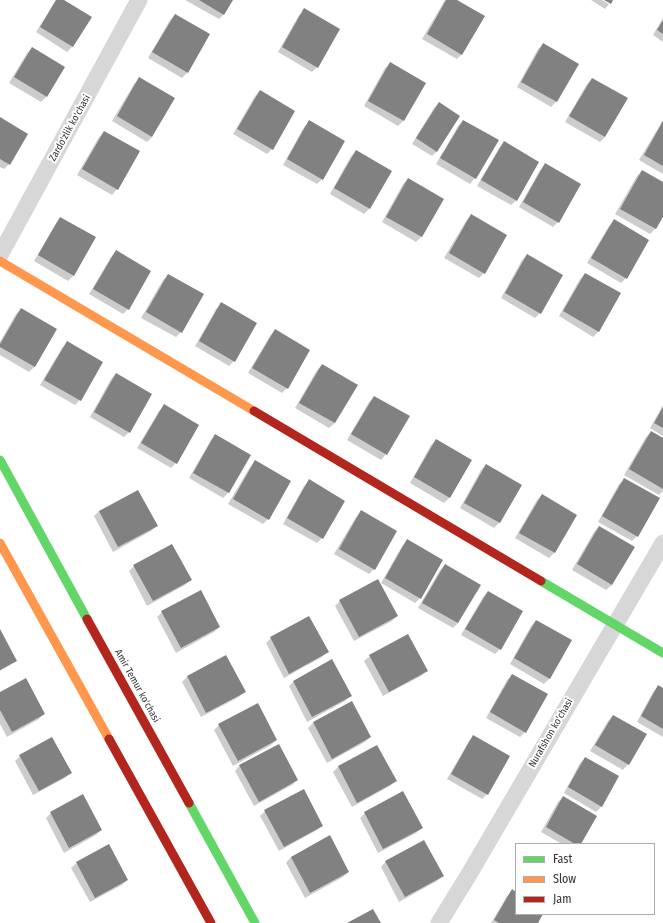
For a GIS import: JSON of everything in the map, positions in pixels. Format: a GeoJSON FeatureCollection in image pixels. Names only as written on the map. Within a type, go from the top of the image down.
{"type":"FeatureCollection","features":[{"type":"Feature","properties":{"kind":"main road"},"geometry":{"type":"LineString","coordinates":[[0,261],[663,653]]}},
{"type":"Feature","properties":{"kind":"main road","name":"Amir Temur ko'chasi"},"geometry":{"type":"LineString","coordinates":[[0,460],[255,923]]}},
{"type":"Feature","properties":{"kind":"main road"},"geometry":{"type":"LineString","coordinates":[[0,543],[210,923]]}},
{"type":"Feature","properties":{"kind":"street","name":"Zardo'zlik ko'chasi"},"geometry":{"type":"LineString","coordinates":[[0,255],[139,0]]}},
{"type":"Feature","properties":{"kind":"street","name":"Nurafshon ko'chasi"},"geometry":{"type":"LineString","coordinates":[[439,923],[663,544]]}},
{"type":"Feature","properties":{"kind":"building"},"geometry":{"type":"Polygon","coordinates":[[[56,0],[64,0],[92,17],[73,47],[40,27],[56,0]]]}},
{"type":"Feature","properties":{"kind":"building"},"geometry":{"type":"Polygon","coordinates":[[[199,0],[233,0],[224,15],[199,0]]]}},
{"type":"Feature","properties":{"kind":"building"},"geometry":{"type":"Polygon","coordinates":[[[446,0],[457,0],[485,16],[462,55],[427,34],[446,0]]]}},
{"type":"Feature","properties":{"kind":"building"},"geometry":{"type":"Polygon","coordinates":[[[604,0],[613,0],[611,4],[604,0]]]}},
{"type":"Feature","properties":{"kind":"building"},"geometry":{"type":"Polygon","coordinates":[[[304,8],[340,29],[318,68],[282,47],[304,8]]]}},
{"type":"Feature","properties":{"kind":"building"},"geometry":{"type":"Polygon","coordinates":[[[175,14],[210,34],[188,73],[152,52],[175,14]]]}},
{"type":"Feature","properties":{"kind":"building"},"geometry":{"type":"Polygon","coordinates":[[[663,20],[663,34],[657,30],[663,20]]]}},
{"type":"Feature","properties":{"kind":"building"},"geometry":{"type":"Polygon","coordinates":[[[543,43],[579,64],[557,102],[521,82],[543,43]]]}},
{"type":"Feature","properties":{"kind":"building"},"geometry":{"type":"Polygon","coordinates":[[[32,47],[65,67],[47,97],[14,77],[32,47]]]}},
{"type":"Feature","properties":{"kind":"building"},"geometry":{"type":"Polygon","coordinates":[[[390,62],[426,83],[404,121],[368,101],[390,62]]]}},
{"type":"Feature","properties":{"kind":"building"},"geometry":{"type":"Polygon","coordinates":[[[139,77],[175,98],[152,137],[117,116],[139,77]]]}},
{"type":"Feature","properties":{"kind":"building"},"geometry":{"type":"Polygon","coordinates":[[[592,78],[628,98],[605,137],[569,116],[592,78]]]}},
{"type":"Feature","properties":{"kind":"building"},"geometry":{"type":"Polygon","coordinates":[[[260,90],[295,111],[273,150],[237,129],[260,90]]]}},
{"type":"Feature","properties":{"kind":"building"},"geometry":{"type":"Polygon","coordinates":[[[439,102],[460,116],[437,152],[416,138],[439,102]]]}},
{"type":"Feature","properties":{"kind":"building"},"geometry":{"type":"Polygon","coordinates":[[[0,117],[28,134],[10,165],[0,159],[0,117]]]}},
{"type":"Feature","properties":{"kind":"building"},"geometry":{"type":"Polygon","coordinates":[[[309,120],[345,141],[323,180],[287,159],[309,120]]]}},
{"type":"Feature","properties":{"kind":"building"},"geometry":{"type":"Polygon","coordinates":[[[463,120],[499,140],[476,179],[440,158],[463,120]]]}},
{"type":"Feature","properties":{"kind":"building"},"geometry":{"type":"Polygon","coordinates":[[[663,121],[663,166],[644,155],[663,121]]]}},
{"type":"Feature","properties":{"kind":"building"},"geometry":{"type":"Polygon","coordinates":[[[104,131],[140,151],[118,190],[82,169],[104,131]]]}},
{"type":"Feature","properties":{"kind":"building"},"geometry":{"type":"Polygon","coordinates":[[[504,141],[539,162],[517,201],[481,180],[504,141]]]}},
{"type":"Feature","properties":{"kind":"building"},"geometry":{"type":"Polygon","coordinates":[[[356,150],[392,171],[370,209],[334,188],[356,150]]]}},
{"type":"Feature","properties":{"kind":"building"},"geometry":{"type":"Polygon","coordinates":[[[545,163],[581,184],[559,223],[523,202],[545,163]]]}},
{"type":"Feature","properties":{"kind":"building"},"geometry":{"type":"Polygon","coordinates":[[[642,170],[663,182],[663,217],[656,229],[620,209],[642,170]]]}},
{"type":"Feature","properties":{"kind":"building"},"geometry":{"type":"Polygon","coordinates":[[[408,178],[444,199],[422,237],[386,217],[408,178]]]}},
{"type":"Feature","properties":{"kind":"building"},"geometry":{"type":"Polygon","coordinates":[[[471,214],[507,235],[485,274],[449,253],[471,214]]]}},
{"type":"Feature","properties":{"kind":"building"},"geometry":{"type":"Polygon","coordinates":[[[60,217],[96,237],[74,276],[38,255],[60,217]]]}},
{"type":"Feature","properties":{"kind":"building"},"geometry":{"type":"Polygon","coordinates":[[[614,219],[649,240],[627,279],[591,258],[614,219]]]}},
{"type":"Feature","properties":{"kind":"building"},"geometry":{"type":"Polygon","coordinates":[[[116,250],[151,271],[129,310],[93,289],[116,250]]]}},
{"type":"Feature","properties":{"kind":"building"},"geometry":{"type":"Polygon","coordinates":[[[527,254],[563,275],[541,314],[505,293],[527,254]]]}},
{"type":"Feature","properties":{"kind":"building"},"geometry":{"type":"Polygon","coordinates":[[[585,273],[621,293],[599,332],[563,311],[585,273]]]}},
{"type":"Feature","properties":{"kind":"building"},"geometry":{"type":"Polygon","coordinates":[[[168,274],[204,294],[182,333],[146,312],[168,274]]]}},
{"type":"Feature","properties":{"kind":"building"},"geometry":{"type":"Polygon","coordinates":[[[221,302],[257,323],[235,362],[199,341],[221,302]]]}},
{"type":"Feature","properties":{"kind":"building"},"geometry":{"type":"Polygon","coordinates":[[[21,308],[57,329],[35,367],[0,347],[0,344],[21,308]]]}},
{"type":"Feature","properties":{"kind":"building"},"geometry":{"type":"Polygon","coordinates":[[[275,329],[310,350],[288,389],[252,368],[275,329]]]}},
{"type":"Feature","properties":{"kind":"building"},"geometry":{"type":"Polygon","coordinates":[[[67,341],[103,362],[81,401],[44,380],[67,341]]]}},
{"type":"Feature","properties":{"kind":"building"},"geometry":{"type":"Polygon","coordinates":[[[322,364],[358,385],[335,423],[299,403],[322,364]]]}},
{"type":"Feature","properties":{"kind":"building"},"geometry":{"type":"Polygon","coordinates":[[[116,373],[152,394],[130,433],[94,412],[116,373]]]}},
{"type":"Feature","properties":{"kind":"building"},"geometry":{"type":"Polygon","coordinates":[[[374,396],[410,416],[387,455],[351,434],[374,396]]]}},
{"type":"Feature","properties":{"kind":"building"},"geometry":{"type":"Polygon","coordinates":[[[164,404],[199,425],[177,464],[141,443],[164,404]]]}},
{"type":"Feature","properties":{"kind":"building"},"geometry":{"type":"Polygon","coordinates":[[[663,407],[663,428],[654,423],[663,407]]]}},
{"type":"Feature","properties":{"kind":"building"},"geometry":{"type":"Polygon","coordinates":[[[651,431],[663,438],[663,489],[629,469],[651,431]]]}},
{"type":"Feature","properties":{"kind":"building"},"geometry":{"type":"Polygon","coordinates":[[[215,434],[251,455],[229,493],[193,473],[215,434]]]}},
{"type":"Feature","properties":{"kind":"building"},"geometry":{"type":"Polygon","coordinates":[[[436,439],[472,460],[450,498],[414,477],[436,439]]]}},
{"type":"Feature","properties":{"kind":"building"},"geometry":{"type":"Polygon","coordinates":[[[255,460],[291,481],[269,520],[233,499],[255,460]]]}},
{"type":"Feature","properties":{"kind":"building"},"geometry":{"type":"Polygon","coordinates":[[[486,464],[522,485],[500,523],[464,503],[486,464]]]}},
{"type":"Feature","properties":{"kind":"building"},"geometry":{"type":"Polygon","coordinates":[[[624,478],[660,498],[638,537],[602,516],[624,478]]]}},
{"type":"Feature","properties":{"kind":"building"},"geometry":{"type":"Polygon","coordinates":[[[309,479],[345,501],[323,539],[287,518],[309,479]]]}},
{"type":"Feature","properties":{"kind":"building"},"geometry":{"type":"Polygon","coordinates":[[[138,490],[158,526],[118,547],[99,511],[138,490]]]}},
{"type":"Feature","properties":{"kind":"building"},"geometry":{"type":"Polygon","coordinates":[[[542,494],[577,515],[555,553],[519,533],[542,494]]]}},
{"type":"Feature","properties":{"kind":"building"},"geometry":{"type":"Polygon","coordinates":[[[361,510],[397,531],[375,570],[339,549],[361,510]]]}},
{"type":"Feature","properties":{"kind":"building"},"geometry":{"type":"Polygon","coordinates":[[[599,526],[635,547],[612,585],[577,564],[599,526]]]}},
{"type":"Feature","properties":{"kind":"building"},"geometry":{"type":"Polygon","coordinates":[[[407,539],[443,560],[421,599],[385,578],[407,539]]]}},
{"type":"Feature","properties":{"kind":"building"},"geometry":{"type":"Polygon","coordinates":[[[172,544],[192,580],[153,601],[133,565],[172,544]]]}},
{"type":"Feature","properties":{"kind":"building"},"geometry":{"type":"Polygon","coordinates":[[[445,564],[481,585],[458,623],[422,603],[445,564]]]}},
{"type":"Feature","properties":{"kind":"building"},"geometry":{"type":"Polygon","coordinates":[[[378,579],[398,616],[359,637],[339,600],[378,579]]]}},
{"type":"Feature","properties":{"kind":"building"},"geometry":{"type":"Polygon","coordinates":[[[201,590],[220,627],[181,648],[161,611],[201,590]]]}},
{"type":"Feature","properties":{"kind":"building"},"geometry":{"type":"Polygon","coordinates":[[[488,591],[523,611],[501,650],[465,629],[488,591]]]}},
{"type":"Feature","properties":{"kind":"building"},"geometry":{"type":"Polygon","coordinates":[[[309,616],[329,652],[289,674],[270,637],[309,616]]]}},
{"type":"Feature","properties":{"kind":"building"},"geometry":{"type":"Polygon","coordinates":[[[536,620],[572,640],[550,679],[514,658],[536,620]]]}},
{"type":"Feature","properties":{"kind":"building"},"geometry":{"type":"Polygon","coordinates":[[[0,629],[17,661],[0,670],[0,629]]]}},
{"type":"Feature","properties":{"kind":"building"},"geometry":{"type":"Polygon","coordinates":[[[408,634],[428,671],[389,692],[369,655],[408,634]]]}},
{"type":"Feature","properties":{"kind":"building"},"geometry":{"type":"Polygon","coordinates":[[[226,655],[246,692],[206,713],[187,676],[226,655]]]}},
{"type":"Feature","properties":{"kind":"building"},"geometry":{"type":"Polygon","coordinates":[[[332,659],[352,696],[312,717],[293,681],[332,659]]]}},
{"type":"Feature","properties":{"kind":"building"},"geometry":{"type":"Polygon","coordinates":[[[512,674],[548,694],[526,733],[490,712],[512,674]]]}},
{"type":"Feature","properties":{"kind":"building"},"geometry":{"type":"Polygon","coordinates":[[[26,678],[45,714],[12,732],[0,710],[0,692],[26,678]]]}},
{"type":"Feature","properties":{"kind":"building"},"geometry":{"type":"Polygon","coordinates":[[[658,685],[663,688],[663,729],[641,716],[658,685]]]}},
{"type":"Feature","properties":{"kind":"building"},"geometry":{"type":"Polygon","coordinates":[[[352,701],[371,737],[332,759],[313,722],[352,701]]]}},
{"type":"Feature","properties":{"kind":"building"},"geometry":{"type":"Polygon","coordinates":[[[258,703],[277,740],[238,761],[218,724],[258,703]]]}},
{"type":"Feature","properties":{"kind":"building"},"geometry":{"type":"Polygon","coordinates":[[[613,715],[647,734],[629,765],[595,745],[613,715]]]}},
{"type":"Feature","properties":{"kind":"building"},"geometry":{"type":"Polygon","coordinates":[[[473,735],[510,756],[488,795],[451,774],[473,735]]]}},
{"type":"Feature","properties":{"kind":"building"},"geometry":{"type":"Polygon","coordinates":[[[52,737],[72,773],[39,791],[19,755],[52,737]]]}},
{"type":"Feature","properties":{"kind":"building"},"geometry":{"type":"Polygon","coordinates":[[[279,744],[298,780],[259,802],[239,765],[279,744]]]}},
{"type":"Feature","properties":{"kind":"building"},"geometry":{"type":"Polygon","coordinates":[[[377,745],[397,781],[357,803],[338,766],[377,745]]]}},
{"type":"Feature","properties":{"kind":"building"},"geometry":{"type":"Polygon","coordinates":[[[585,757],[619,776],[602,807],[568,787],[585,757]]]}},
{"type":"Feature","properties":{"kind":"building"},"geometry":{"type":"Polygon","coordinates":[[[304,789],[323,826],[284,847],[264,810],[304,789]]]}},
{"type":"Feature","properties":{"kind":"building"},"geometry":{"type":"Polygon","coordinates":[[[403,791],[423,828],[383,849],[364,812],[403,791]]]}},
{"type":"Feature","properties":{"kind":"building"},"geometry":{"type":"Polygon","coordinates":[[[83,794],[102,830],[69,848],[50,812],[83,794]]]}},
{"type":"Feature","properties":{"kind":"building"},"geometry":{"type":"Polygon","coordinates":[[[563,796],[597,816],[582,843],[573,843],[546,827],[563,796]]]}},
{"type":"Feature","properties":{"kind":"building"},"geometry":{"type":"Polygon","coordinates":[[[330,835],[349,872],[310,893],[291,857],[330,835]]]}},
{"type":"Feature","properties":{"kind":"building"},"geometry":{"type":"Polygon","coordinates":[[[424,840],[444,876],[405,897],[385,861],[424,840]]]}},
{"type":"Feature","properties":{"kind":"building"},"geometry":{"type":"Polygon","coordinates":[[[109,844],[128,880],[95,898],[76,862],[109,844]]]}},
{"type":"Feature","properties":{"kind":"building"},"geometry":{"type":"Polygon","coordinates":[[[512,889],[515,891],[515,915],[542,915],[538,923],[499,923],[494,920],[512,889]]]}},
{"type":"Feature","properties":{"kind":"building"},"geometry":{"type":"Polygon","coordinates":[[[373,909],[381,923],[347,923],[373,909]]]}},
{"type":"Feature","properties":{"kind":"traffic: fast"},"geometry":{"type":"LineString","coordinates":[[0,460],[87,619]]}},
{"type":"Feature","properties":{"kind":"traffic: fast"},"geometry":{"type":"LineString","coordinates":[[541,581],[663,653]]}},
{"type":"Feature","properties":{"kind":"traffic: fast"},"geometry":{"type":"LineString","coordinates":[[189,803],[255,923]]}},
{"type":"Feature","properties":{"kind":"traffic: slow"},"geometry":{"type":"LineString","coordinates":[[0,261],[254,411]]}},
{"type":"Feature","properties":{"kind":"traffic: slow"},"geometry":{"type":"LineString","coordinates":[[0,543],[109,739]]}},
{"type":"Feature","properties":{"kind":"traffic: jam"},"geometry":{"type":"LineString","coordinates":[[254,411],[541,581]]}},
{"type":"Feature","properties":{"kind":"traffic: jam"},"geometry":{"type":"LineString","coordinates":[[87,619],[189,803]]}},
{"type":"Feature","properties":{"kind":"traffic: jam"},"geometry":{"type":"LineString","coordinates":[[109,739],[211,923]]}}]}
